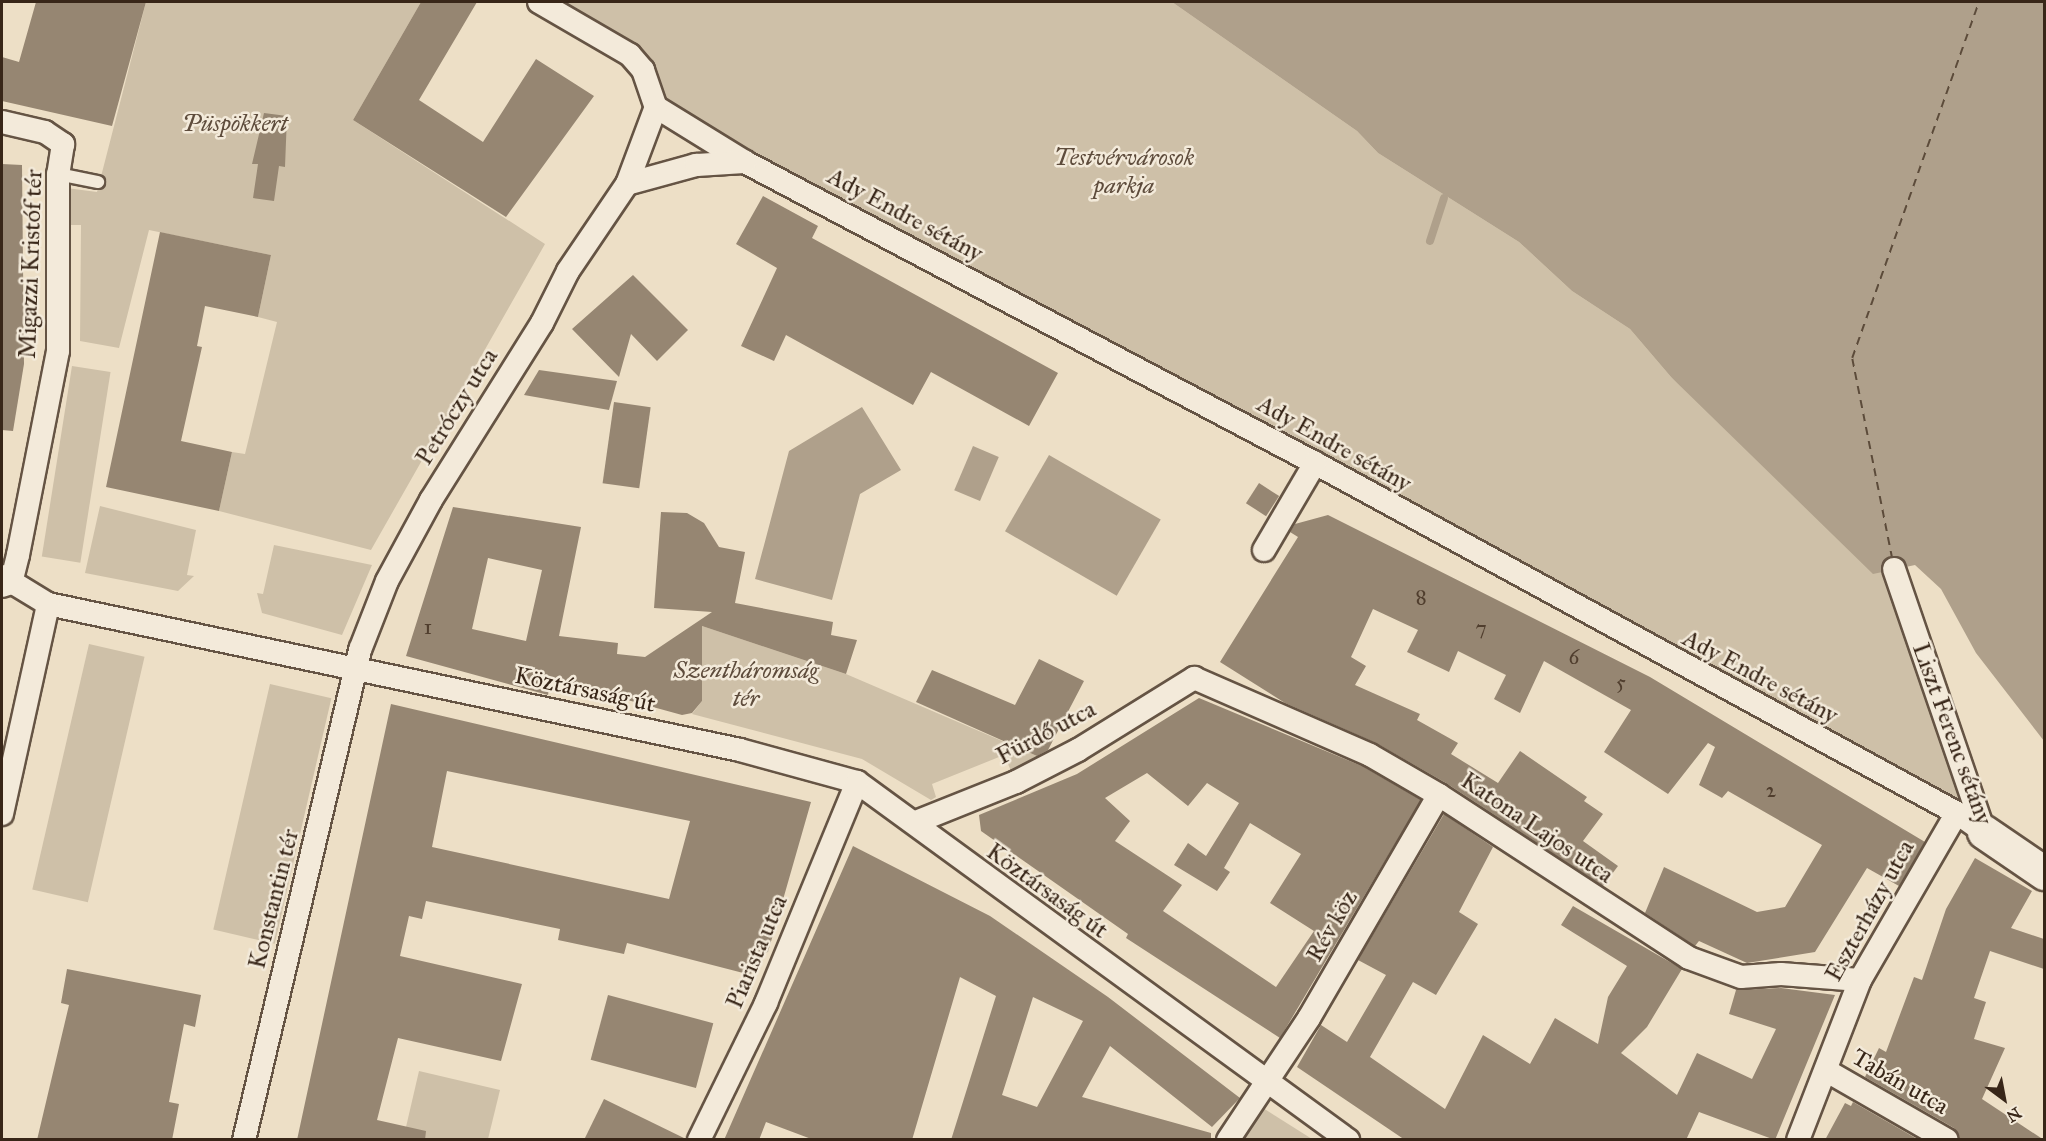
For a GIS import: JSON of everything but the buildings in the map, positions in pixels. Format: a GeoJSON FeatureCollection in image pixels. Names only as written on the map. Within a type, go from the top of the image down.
{"type":"FeatureCollection","features":[{"type":"Feature","properties":{"kind":"street"},"geometry":{"type":"LineString","coordinates":[[538,2],[630,55],[643,70],[656,107]]}},
{"type":"Feature","properties":{"kind":"street","name":"Ady Endre sétány"},"geometry":{"type":"LineString","coordinates":[[656,107],[745,162],[1315,463],[1957,813],[1984,832]]}},
{"type":"Feature","properties":{"kind":"street","name":"Petróczy utca"},"geometry":{"type":"LineString","coordinates":[[356,670],[387,581],[431,500],[542,323],[573,262],[627,184],[656,107]]}},
{"type":"Feature","properties":{"kind":"street","name":"Migazzi Kristóf tér"},"geometry":{"type":"LineString","coordinates":[[2,122],[45,132],[63,144],[58,174],[58,351],[5,582]]}},
{"type":"Feature","properties":{"kind":"street"},"geometry":{"type":"LineString","coordinates":[[627,184],[696,165],[745,162]]}},
{"type":"Feature","properties":{"kind":"street"},"geometry":{"type":"LineString","coordinates":[[1264,549],[1315,463]]}},
{"type":"Feature","properties":{"kind":"street","name":"Liszt Ferenc sétány"},"geometry":{"type":"LineString","coordinates":[[1894,569],[1984,832],[2044,873]]}},
{"type":"Feature","properties":{"kind":"street","name":"Köztársaság út"},"geometry":{"type":"LineString","coordinates":[[5,582],[48,604],[740,750],[857,782],[916,822],[959,861],[1348,1140]]}},
{"type":"Feature","properties":{"kind":"street"},"geometry":{"type":"LineString","coordinates":[[2,814],[48,604]]}},
{"type":"Feature","properties":{"kind":"street","name":"Konstantin tér"},"geometry":{"type":"LineString","coordinates":[[244,1140],[356,670]]}},
{"type":"Feature","properties":{"kind":"street","name":"Katona Lajos utca"},"geometry":{"type":"LineString","coordinates":[[1194,678],[1370,755],[1439,795],[1689,958],[1742,977],[1781,974],[1860,980]]}},
{"type":"Feature","properties":{"kind":"street","name":"Fürdő utca"},"geometry":{"type":"LineString","coordinates":[[916,822],[1016,782],[1078,750],[1194,678]]}},
{"type":"Feature","properties":{"kind":"street","name":"Piarista utca"},"geometry":{"type":"LineString","coordinates":[[699,1140],[766,1003],[857,782]]}},
{"type":"Feature","properties":{"kind":"street","name":"Rév köz"},"geometry":{"type":"LineString","coordinates":[[1228,1140],[1269,1083],[1357,938],[1439,795]]}},
{"type":"Feature","properties":{"kind":"street","name":"Eszterházy utca"},"geometry":{"type":"LineString","coordinates":[[1798,1140],[1827,1071],[1860,980],[1957,813]]}},
{"type":"Feature","properties":{"kind":"street","name":"Tabán utca"},"geometry":{"type":"LineString","coordinates":[[1827,1071],[1947,1140]]}},
{"type":"Feature","properties":{"kind":"lane"},"geometry":{"type":"LineString","coordinates":[[58,174],[98,182]]}},
{"type":"Feature","properties":{"kind":"green space","name":"Püspökkert"},"geometry":{"type":"Polygon","coordinates":[[[146,2],[421,2],[353,120],[545,244],[371,550],[219,511],[232,452],[245,454],[277,322],[258,317],[271,255],[149,230],[119,348],[80,341],[81,225],[59,225],[59,187],[97,192],[146,2]]]}},
{"type":"Feature","properties":{"kind":"green space","name":"Testvérvárosok parkja"},"geometry":{"type":"Polygon","coordinates":[[[539,2],[1172,2],[1357,131],[1378,153],[1519,242],[1572,291],[1630,329],[1671,377],[1894,569],[1984,832],[656,107],[643,70],[539,2]]]}},
{"type":"Feature","properties":{"kind":"green space"},"geometry":{"type":"Polygon","coordinates":[[[72,366],[111,372],[80,563],[42,557],[72,366]]]}},
{"type":"Feature","properties":{"kind":"green space"},"geometry":{"type":"Polygon","coordinates":[[[100,506],[196,530],[187,575],[194,576],[178,591],[85,573],[100,506]]]}},
{"type":"Feature","properties":{"kind":"green space"},"geometry":{"type":"Polygon","coordinates":[[[274,545],[372,565],[342,635],[262,613],[257,593],[263,594],[274,545]]]}},
{"type":"Feature","properties":{"kind":"green space","name":"Szentháromság tér"},"geometry":{"type":"Polygon","coordinates":[[[702,626],[846,674],[1044,759],[1016,782],[1004,755],[932,784],[936,797],[931,800],[862,759],[692,714],[702,701],[702,626]]]}},
{"type":"Feature","properties":{"kind":"green space"},"geometry":{"type":"Polygon","coordinates":[[[89,644],[145,657],[88,902],[32,890],[89,644]]]}},
{"type":"Feature","properties":{"kind":"green space"},"geometry":{"type":"Polygon","coordinates":[[[270,684],[331,698],[275,944],[213,930],[270,684]]]}},
{"type":"Feature","properties":{"kind":"green space"},"geometry":{"type":"Polygon","coordinates":[[[419,1071],[500,1090],[488,1139],[403,1140],[419,1071]]]}},
{"type":"Feature","properties":{"kind":"green space"},"geometry":{"type":"Polygon","coordinates":[[[1263,1108],[1312,1139],[1242,1139],[1263,1108]]]}},
{"type":"Feature","properties":{"kind":"shaded area"},"geometry":{"type":"Polygon","coordinates":[[[1172,2],[2044,2],[2044,741],[1976,653],[1941,589],[1915,565],[1873,574],[1671,377],[1630,329],[1572,291],[1519,242],[1378,153],[1357,131],[1172,2]]]}},
{"type":"Feature","properties":{"kind":"shaded area"},"geometry":{"type":"Polygon","coordinates":[[[862,407],[901,470],[860,494],[832,600],[755,579],[789,451],[862,407]]]}},
{"type":"Feature","properties":{"kind":"shaded area"},"geometry":{"type":"Polygon","coordinates":[[[973,446],[999,457],[980,501],[954,490],[973,446]]]}},
{"type":"Feature","properties":{"kind":"shaded area"},"geometry":{"type":"Polygon","coordinates":[[[1049,455],[1161,520],[1117,596],[1005,531],[1049,455]]]}},
{"type":"Feature","properties":{"kind":"waterway"},"geometry":{"type":"LineString","coordinates":[[1430,241],[1444,198]]}},
{"type":"Feature","properties":{"kind":"ferry route"},"geometry":{"type":"LineString","coordinates":[[1892,559],[1852,358],[1979,2]]}}]}
